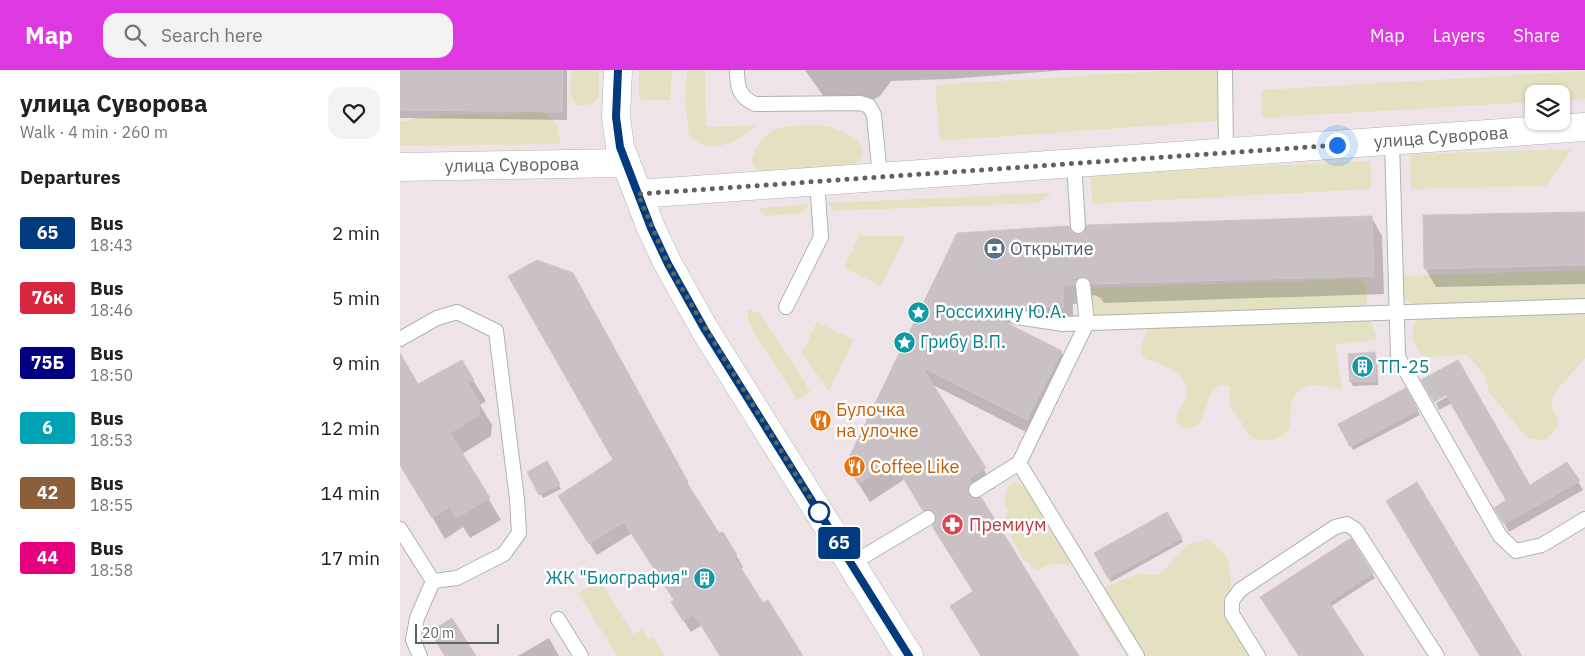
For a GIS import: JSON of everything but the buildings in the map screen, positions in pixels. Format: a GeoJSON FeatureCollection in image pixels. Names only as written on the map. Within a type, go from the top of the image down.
{"type":"FeatureCollection","features":[{"type":"Feature","properties":{"kind":"street"},"geometry":{"type":"LineString","coordinates":[[618,70],[616,117],[620,147],[625,164],[668,264],[705,330],[909,656]]}},
{"type":"Feature","properties":{"kind":"street","name":"улица Суворова"},"geometry":{"type":"LineString","coordinates":[[638,194],[1585,127]]}},
{"type":"Feature","properties":{"kind":"street","name":"улица Суворова"},"geometry":{"type":"LineString","coordinates":[[400,167],[625,164]]}},
{"type":"Feature","properties":{"kind":"lane"},"geometry":{"type":"LineString","coordinates":[[737,70],[737,83],[745,99],[755,104],[860,103],[869,106],[874,115],[880,177]]}},
{"type":"Feature","properties":{"kind":"lane"},"geometry":{"type":"LineString","coordinates":[[1225,70],[1226,153]]}},
{"type":"Feature","properties":{"kind":"lane"},"geometry":{"type":"LineString","coordinates":[[1392,140],[1398,357],[1500,536],[1516,551],[1542,545],[1585,520]]}},
{"type":"Feature","properties":{"kind":"lane"},"geometry":{"type":"LineString","coordinates":[[1074,163],[1078,226]]}},
{"type":"Feature","properties":{"kind":"lane"},"geometry":{"type":"LineString","coordinates":[[786,307],[821,238],[817,181]]}},
{"type":"Feature","properties":{"kind":"lane"},"geometry":{"type":"LineString","coordinates":[[976,490],[1019,463],[1087,323],[1083,285]]}},
{"type":"Feature","properties":{"kind":"lane"},"geometry":{"type":"LineString","coordinates":[[1016,317],[1063,324],[1585,306]]}},
{"type":"Feature","properties":{"kind":"lane"},"geometry":{"type":"LineString","coordinates":[[400,339],[437,318],[457,312],[496,331],[501,365],[517,499],[519,533],[504,554],[457,578],[433,581]]}},
{"type":"Feature","properties":{"kind":"lane"},"geometry":{"type":"LineString","coordinates":[[1019,463],[1137,656]]}},
{"type":"Feature","properties":{"kind":"lane"},"geometry":{"type":"LineString","coordinates":[[852,564],[928,518]]}},
{"type":"Feature","properties":{"kind":"lane"},"geometry":{"type":"LineString","coordinates":[[1258,656],[1232,614],[1232,601],[1240,590],[1335,527],[1347,524],[1356,530],[1437,656]]}},
{"type":"Feature","properties":{"kind":"lane"},"geometry":{"type":"LineString","coordinates":[[400,529],[433,581]]}},
{"type":"Feature","properties":{"kind":"lane"},"geometry":{"type":"LineString","coordinates":[[420,656],[413,640],[414,633],[417,618],[433,581]]}},
{"type":"Feature","properties":{"kind":"lane"},"geometry":{"type":"LineString","coordinates":[[558,619],[581,656]]}},
{"type":"Feature","properties":{"kind":"shaded area"},"geometry":{"type":"Polygon","coordinates":[[[572,70],[599,70],[599,97],[591,104],[580,105],[573,100],[571,95],[572,70]]]}},
{"type":"Feature","properties":{"kind":"shaded area"},"geometry":{"type":"Polygon","coordinates":[[[639,70],[672,70],[670,100],[641,100],[639,94],[639,70]]]}},
{"type":"Feature","properties":{"kind":"shaded area"},"geometry":{"type":"Polygon","coordinates":[[[687,70],[705,70],[706,127],[760,125],[734,141],[725,144],[707,146],[698,143],[689,136],[685,100],[687,70]]]}},
{"type":"Feature","properties":{"kind":"shaded area"},"geometry":{"type":"Polygon","coordinates":[[[1175,70],[1219,70],[1220,121],[940,141],[935,85],[1175,70]]]}},
{"type":"Feature","properties":{"kind":"shaded area"},"geometry":{"type":"Polygon","coordinates":[[[1585,71],[1585,99],[1570,100],[1570,85],[1525,85],[1525,103],[1262,118],[1261,90],[1585,71]]]}},
{"type":"Feature","properties":{"kind":"shaded area"},"geometry":{"type":"Polygon","coordinates":[[[529,111],[543,113],[553,120],[558,130],[560,144],[400,146],[400,122],[417,118],[451,115],[506,116],[529,111]]]}},
{"type":"Feature","properties":{"kind":"shaded area"},"geometry":{"type":"Polygon","coordinates":[[[819,125],[841,131],[858,142],[862,149],[862,156],[855,164],[842,172],[758,172],[751,162],[759,144],[770,132],[789,126],[819,125]]]}},
{"type":"Feature","properties":{"kind":"shaded area"},"geometry":{"type":"Polygon","coordinates":[[[1572,149],[1546,186],[1411,189],[1410,154],[1572,149]]]}},
{"type":"Feature","properties":{"kind":"shaded area"},"geometry":{"type":"Polygon","coordinates":[[[1371,161],[1371,189],[1092,204],[1091,174],[1371,161]]]}},
{"type":"Feature","properties":{"kind":"shaded area"},"geometry":{"type":"Polygon","coordinates":[[[1052,193],[1038,203],[833,211],[828,203],[1052,193]]]}},
{"type":"Feature","properties":{"kind":"shaded area"},"geometry":{"type":"Polygon","coordinates":[[[810,204],[802,213],[765,216],[758,208],[810,204]]]}},
{"type":"Feature","properties":{"kind":"shaded area"},"geometry":{"type":"Polygon","coordinates":[[[859,236],[906,236],[881,286],[844,268],[859,236]]]}},
{"type":"Feature","properties":{"kind":"shaded area"},"geometry":{"type":"Polygon","coordinates":[[[1585,270],[1585,358],[1553,397],[1552,407],[1559,420],[1557,428],[1545,440],[1528,439],[1489,392],[1484,374],[1467,355],[1428,357],[1420,354],[1412,339],[1413,329],[1419,312],[1403,295],[1402,276],[1585,270]]]}},
{"type":"Feature","properties":{"kind":"shaded area"},"geometry":{"type":"Polygon","coordinates":[[[1357,279],[1362,282],[1367,290],[1365,314],[1373,326],[1377,339],[1335,345],[1342,388],[1332,389],[1314,385],[1302,389],[1296,394],[1291,404],[1291,420],[1287,431],[1279,438],[1263,441],[1253,438],[1248,433],[1230,406],[1230,387],[1226,385],[1219,385],[1211,394],[1200,422],[1191,428],[1184,429],[1176,421],[1186,396],[1186,386],[1176,372],[1147,360],[1143,356],[1140,350],[1149,325],[1144,317],[1135,312],[1111,318],[1091,316],[1089,296],[1093,288],[1357,279]]]}},
{"type":"Feature","properties":{"kind":"shaded area"},"geometry":{"type":"Polygon","coordinates":[[[747,309],[761,314],[810,391],[797,400],[749,324],[747,309]]]}},
{"type":"Feature","properties":{"kind":"shaded area"},"geometry":{"type":"Polygon","coordinates":[[[817,322],[854,340],[829,391],[802,353],[817,322]]]}},
{"type":"Feature","properties":{"kind":"shaded area"},"geometry":{"type":"Polygon","coordinates":[[[1017,482],[1034,494],[1082,549],[1081,557],[1075,564],[1052,564],[1037,570],[1023,559],[1007,529],[1004,519],[1008,511],[1004,501],[1005,493],[1008,486],[1017,482]]]}},
{"type":"Feature","properties":{"kind":"shaded area"},"geometry":{"type":"Polygon","coordinates":[[[1208,539],[1223,552],[1228,560],[1231,578],[1230,597],[1259,656],[1128,656],[1111,634],[1102,618],[1096,591],[1140,573],[1160,574],[1187,545],[1208,539]]]}},
{"type":"Feature","properties":{"kind":"shaded area"},"geometry":{"type":"Polygon","coordinates":[[[599,580],[633,634],[642,629],[648,639],[653,637],[665,656],[618,656],[578,594],[599,580]]]}},
{"type":"Feature","properties":{"kind":"bus line","name":"65"},"geometry":{"type":"LineString","coordinates":[[618,70],[616,117],[620,147],[651,228],[668,264],[705,330],[909,656]]}},
{"type":"Feature","properties":{"kind":"place","name":"Открытие"},"geometry":{"type":"Point","coordinates":[994,249]}},
{"type":"Feature","properties":{"kind":"place","name":"Россихину Ю.А."},"geometry":{"type":"Point","coordinates":[919,312]}},
{"type":"Feature","properties":{"kind":"place","name":"Грибу В.П."},"geometry":{"type":"Point","coordinates":[904,342]}},
{"type":"Feature","properties":{"kind":"place","name":"ТП-25"},"geometry":{"type":"Point","coordinates":[1362,367]}},
{"type":"Feature","properties":{"kind":"place","name":"Булочка на улочке"},"geometry":{"type":"Point","coordinates":[820,420]}},
{"type":"Feature","properties":{"kind":"place","name":"Coffee Like"},"geometry":{"type":"Point","coordinates":[854,467]}},
{"type":"Feature","properties":{"kind":"place","name":"Премиум"},"geometry":{"type":"Point","coordinates":[953,525]}},
{"type":"Feature","properties":{"kind":"place","name":"ЖК \"Биография\""},"geometry":{"type":"Point","coordinates":[704,578]}},
{"type":"Feature","properties":{"kind":"route"},"geometry":{"type":"LineString","coordinates":[[819,512],[705,330],[668,264],[638,194],[1337,145]]}}]}
